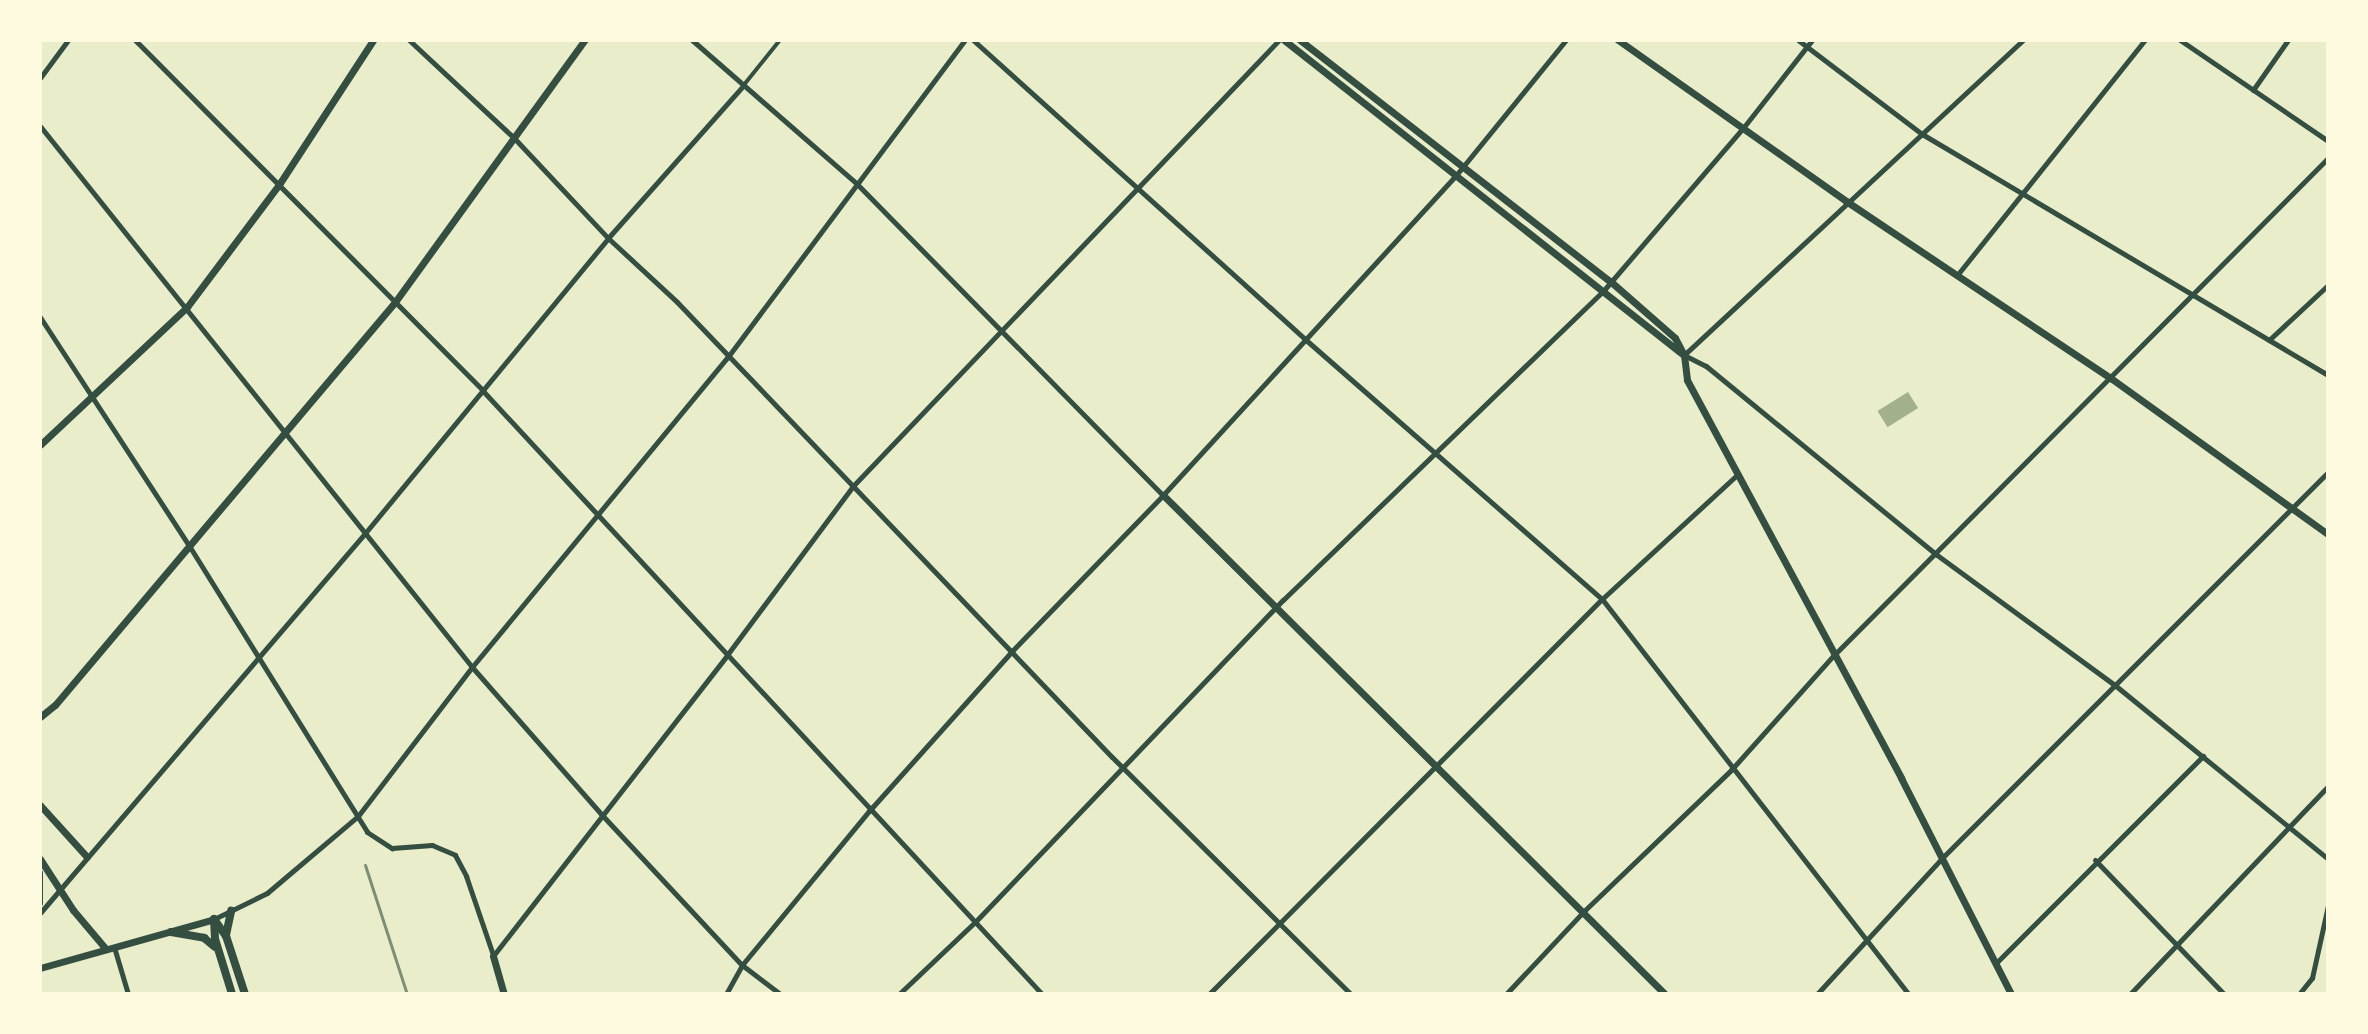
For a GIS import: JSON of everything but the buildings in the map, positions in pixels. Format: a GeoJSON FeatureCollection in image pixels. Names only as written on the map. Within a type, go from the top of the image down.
{"type":"FeatureCollection","features":[{"type":"Feature","properties":{"kind":"main road"},"geometry":{"type":"LineString","coordinates":[[226,936],[231,911]]}},
{"type":"Feature","properties":{"kind":"main road"},"geometry":{"type":"LineString","coordinates":[[214,919],[226,936],[245,994]]}},
{"type":"Feature","properties":{"kind":"main road"},"geometry":{"type":"LineString","coordinates":[[214,919],[218,951],[232,994]]}},
{"type":"Feature","properties":{"kind":"main road"},"geometry":{"type":"LineString","coordinates":[[171,932],[204,938],[218,951]]}},
{"type":"Feature","properties":{"kind":"street"},"geometry":{"type":"LineString","coordinates":[[40,78],[68,40]]}},
{"type":"Feature","properties":{"kind":"street"},"geometry":{"type":"LineString","coordinates":[[135,40],[483,391],[869,811],[1042,994]]}},
{"type":"Feature","properties":{"kind":"street"},"geometry":{"type":"LineString","coordinates":[[40,445],[187,307],[278,186],[373,40]]}},
{"type":"Feature","properties":{"kind":"street"},"geometry":{"type":"LineString","coordinates":[[409,40],[515,139],[608,238],[677,302],[727,358],[1122,767],[1351,994]]}},
{"type":"Feature","properties":{"kind":"street"},"geometry":{"type":"LineString","coordinates":[[40,717],[55,705],[395,302],[585,40]]}},
{"type":"Feature","properties":{"kind":"street"},"geometry":{"type":"LineString","coordinates":[[692,40],[857,184],[1276,609],[1665,994]]}},
{"type":"Feature","properties":{"kind":"street"},"geometry":{"type":"LineString","coordinates":[[40,913],[366,532],[608,238],[780,40]]}},
{"type":"Feature","properties":{"kind":"street"},"geometry":{"type":"LineString","coordinates":[[40,968],[171,932],[231,911],[267,893],[358,816],[472,667],[727,358],[965,40]]}},
{"type":"Feature","properties":{"kind":"street"},"geometry":{"type":"LineString","coordinates":[[973,40],[1306,340],[1602,599],[1731,770],[1908,994]]}},
{"type":"Feature","properties":{"kind":"street"},"geometry":{"type":"LineString","coordinates":[[493,956],[727,655],[852,487],[1281,40],[1457,174],[1684,355],[1706,366],[1937,555],[2116,686],[2328,859]]}},
{"type":"Feature","properties":{"kind":"street"},"geometry":{"type":"LineString","coordinates":[[1300,40],[1610,281],[1675,338],[1684,355],[1687,380],[1942,858],[2011,994]]}},
{"type":"Feature","properties":{"kind":"street"},"geometry":{"type":"LineString","coordinates":[[726,994],[742,965],[869,811],[1012,651],[1163,495],[1457,174],[1566,40]]}},
{"type":"Feature","properties":{"kind":"street"},"geometry":{"type":"LineString","coordinates":[[1618,40],[1846,201],[2112,379],[2328,534]]}},
{"type":"Feature","properties":{"kind":"street"},"geometry":{"type":"LineString","coordinates":[[1798,40],[1922,134],[2328,375]]}},
{"type":"Feature","properties":{"kind":"street"},"geometry":{"type":"LineString","coordinates":[[899,994],[975,922],[1276,609],[1604,290],[1743,128],[1812,40]]}},
{"type":"Feature","properties":{"kind":"street"},"geometry":{"type":"LineString","coordinates":[[1684,355],[1846,201],[2023,40]]}},
{"type":"Feature","properties":{"kind":"street"},"geometry":{"type":"LineString","coordinates":[[1958,274],[2145,40]]}},
{"type":"Feature","properties":{"kind":"street"},"geometry":{"type":"LineString","coordinates":[[2180,40],[2328,141]]}},
{"type":"Feature","properties":{"kind":"street"},"geometry":{"type":"LineString","coordinates":[[2253,90],[2288,40]]}},
{"type":"Feature","properties":{"kind":"street"},"geometry":{"type":"LineString","coordinates":[[40,126],[472,667],[602,815],[742,965],[780,994]]}},
{"type":"Feature","properties":{"kind":"street"},"geometry":{"type":"LineString","coordinates":[[1506,994],[1583,912],[1731,770],[1834,655],[2112,379],[2328,158]]}},
{"type":"Feature","properties":{"kind":"street"},"geometry":{"type":"LineString","coordinates":[[2269,340],[2328,285]]}},
{"type":"Feature","properties":{"kind":"street"},"geometry":{"type":"LineString","coordinates":[[40,317],[188,544],[358,816],[377,841],[392,848],[432,845],[455,855],[466,876],[504,994]]}},
{"type":"Feature","properties":{"kind":"street"},"geometry":{"type":"LineString","coordinates":[[1817,994],[1942,858],[2328,472]]}},
{"type":"Feature","properties":{"kind":"street"},"geometry":{"type":"LineString","coordinates":[[1209,994],[1602,599],[1738,474]]}},
{"type":"Feature","properties":{"kind":"street"},"geometry":{"type":"LineString","coordinates":[[1995,964],[2095,860],[2203,756]]}},
{"type":"Feature","properties":{"kind":"street"},"geometry":{"type":"LineString","coordinates":[[2130,994],[2328,786]]}},
{"type":"Feature","properties":{"kind":"street"},"geometry":{"type":"LineString","coordinates":[[40,805],[87,857]]}},
{"type":"Feature","properties":{"kind":"street"},"geometry":{"type":"LineString","coordinates":[[40,859],[59,891],[110,948],[128,994]]}},
{"type":"Feature","properties":{"kind":"street"},"geometry":{"type":"LineString","coordinates":[[2095,860],[2224,994]]}},
{"type":"Feature","properties":{"kind":"street"},"geometry":{"type":"LineString","coordinates":[[40,872],[40,903]]}},
{"type":"Feature","properties":{"kind":"street"},"geometry":{"type":"LineString","coordinates":[[2299,994],[2312,978],[2328,905]]}},
{"type":"Feature","properties":{"kind":"shaded area"},"geometry":{"type":"Polygon","coordinates":[[[1908,392],[1918,408],[1888,427],[1877,411],[1908,392]]]}},
{"type":"Feature","properties":{"kind":"railway"},"geometry":{"type":"LineString","coordinates":[[365,865],[407,994]]}}]}
